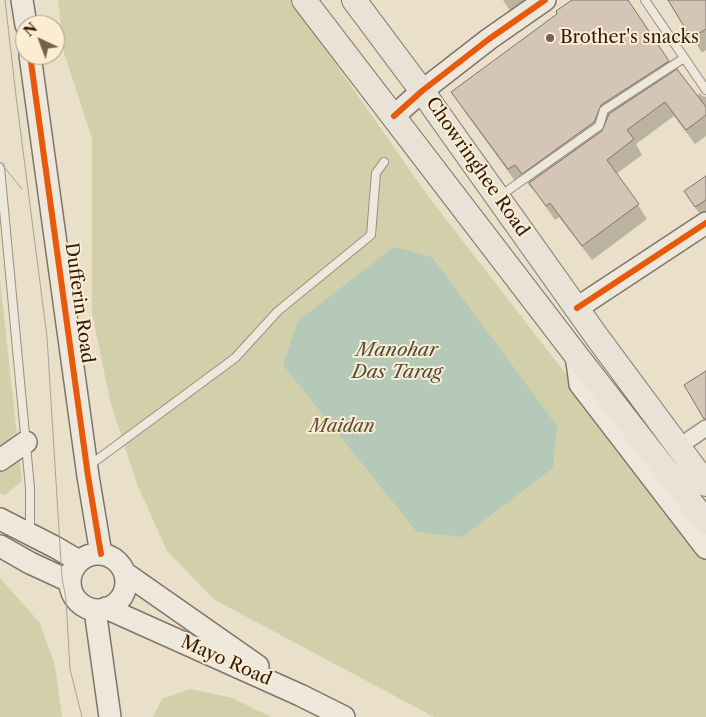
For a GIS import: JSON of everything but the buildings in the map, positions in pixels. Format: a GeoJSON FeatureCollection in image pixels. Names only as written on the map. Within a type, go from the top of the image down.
{"type":"FeatureCollection","features":[{"type":"Feature","properties":{"kind":"main road"},"geometry":{"type":"LineString","coordinates":[[22,0],[24,15]]}},
{"type":"Feature","properties":{"kind":"main road","name":"Chowringhee Road"},"geometry":{"type":"LineString","coordinates":[[304,0],[706,522]]}},
{"type":"Feature","properties":{"kind":"main road","name":"Chowringhee Road"},"geometry":{"type":"LineString","coordinates":[[354,0],[706,484]]}},
{"type":"Feature","properties":{"kind":"main road"},"geometry":{"type":"LineString","coordinates":[[394,116],[422,91],[489,38],[545,0]]}},
{"type":"Feature","properties":{"kind":"main road","name":"Dufferin Road"},"geometry":{"type":"LineString","coordinates":[[31,65],[86,467],[101,554]]}},
{"type":"Feature","properties":{"kind":"main road"},"geometry":{"type":"LineString","coordinates":[[577,308],[706,224]]}},
{"type":"Feature","properties":{"kind":"main road"},"geometry":{"type":"LineString","coordinates":[[598,337],[621,351],[706,467]]}},
{"type":"Feature","properties":{"kind":"main road"},"geometry":{"type":"LineString","coordinates":[[576,355],[580,384],[706,548]]}},
{"type":"Feature","properties":{"kind":"main road"},"geometry":{"type":"LineString","coordinates":[[0,460],[26,442]]}},
{"type":"Feature","properties":{"kind":"main road"},"geometry":{"type":"LineString","coordinates":[[0,519],[79,561]]}},
{"type":"Feature","properties":{"kind":"main road"},"geometry":{"type":"LineString","coordinates":[[0,546],[30,563],[69,581]]}},
{"type":"Feature","properties":{"kind":"main road"},"geometry":{"type":"LineString","coordinates":[[125,573],[125,589],[122,596],[117,602],[100,609],[80,604],[74,598],[71,591],[69,581],[74,567],[79,561],[93,554],[101,554],[116,560],[125,573],[300,694]]}},
{"type":"Feature","properties":{"kind":"main road"},"geometry":{"type":"LineString","coordinates":[[100,609],[110,717]]}},
{"type":"Feature","properties":{"kind":"main road","name":"Mayo Road"},"geometry":{"type":"LineString","coordinates":[[100,609],[300,694],[344,717]]}},
{"type":"Feature","properties":{"kind":"street"},"geometry":{"type":"LineString","coordinates":[[687,441],[706,428]]}},
{"type":"Feature","properties":{"kind":"lane"},"geometry":{"type":"LineString","coordinates":[[645,0],[706,90]]}},
{"type":"Feature","properties":{"kind":"lane"},"geometry":{"type":"LineString","coordinates":[[498,197],[599,126],[604,110],[684,58]]}},
{"type":"Feature","properties":{"kind":"lane"},"geometry":{"type":"LineString","coordinates":[[86,467],[235,358],[278,311],[370,235],[376,173],[384,162]]}},
{"type":"Feature","properties":{"kind":"lane"},"geometry":{"type":"LineString","coordinates":[[0,166],[30,488],[30,534]]}},
{"type":"Feature","properties":{"kind":"green space","name":"Maidan"},"geometry":{"type":"Polygon","coordinates":[[[58,0],[291,0],[428,196],[706,555],[706,717],[434,717],[215,600],[167,551],[137,484],[110,401],[92,312],[92,138],[65,56],[65,15],[60,15],[58,0]]]}},
{"type":"Feature","properties":{"kind":"green space"},"geometry":{"type":"Polygon","coordinates":[[[0,280],[22,481],[5,495],[0,493],[0,280]]]}},
{"type":"Feature","properties":{"kind":"green space"},"geometry":{"type":"Polygon","coordinates":[[[0,578],[40,623],[55,666],[62,717],[0,717],[0,578]]]}},
{"type":"Feature","properties":{"kind":"green space"},"geometry":{"type":"Polygon","coordinates":[[[190,689],[233,698],[271,717],[153,717],[162,699],[190,689]]]}},
{"type":"Feature","properties":{"kind":"water","name":"Manohar Das Tarag"},"geometry":{"type":"Polygon","coordinates":[[[394,247],[432,257],[557,426],[553,468],[462,537],[417,532],[283,365],[298,321],[394,247]]]}},
{"type":"Feature","properties":{"kind":"tram line"},"geometry":{"type":"LineString","coordinates":[[5,0],[47,337],[62,578],[66,599],[70,669],[82,717]]}},
{"type":"Feature","properties":{"kind":"tram line"},"geometry":{"type":"LineString","coordinates":[[0,162],[22,189]]}},
{"type":"Feature","properties":{"kind":"cycle path"},"geometry":{"type":"LineString","coordinates":[[394,116],[422,91],[489,39],[545,0]]}},
{"type":"Feature","properties":{"kind":"cycle path"},"geometry":{"type":"LineString","coordinates":[[31,65],[88,476],[101,554]]}},
{"type":"Feature","properties":{"kind":"cycle path"},"geometry":{"type":"LineString","coordinates":[[577,308],[706,223]]}},
{"type":"Feature","properties":{"kind":"place","name":"Brother's snacks"},"geometry":{"type":"Point","coordinates":[550,38]}}]}
